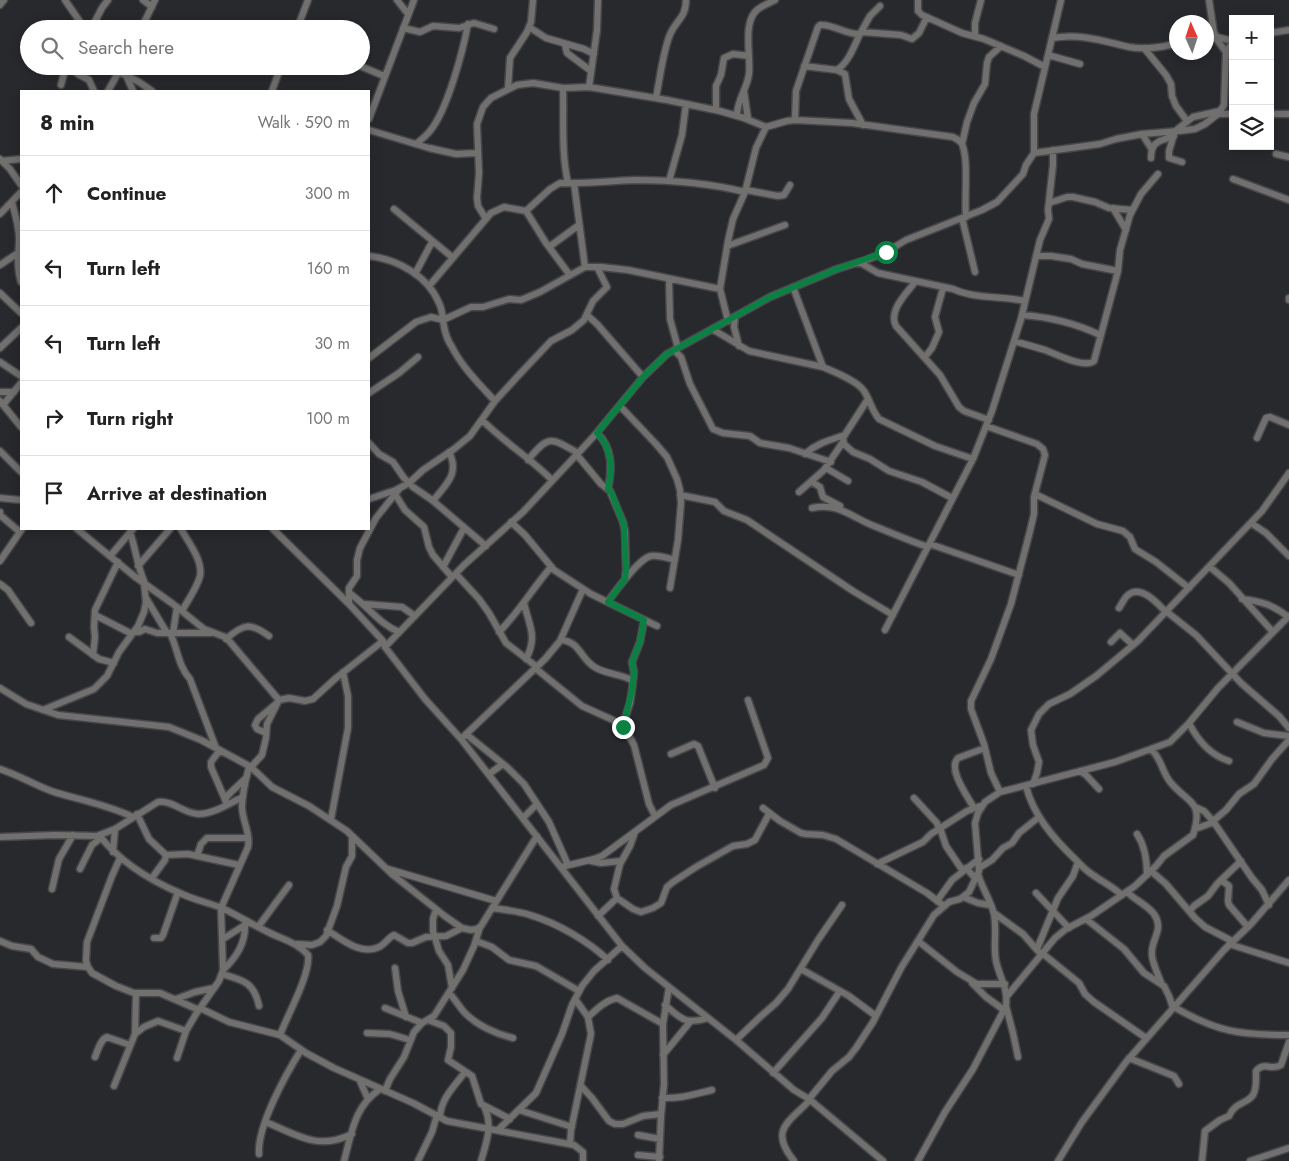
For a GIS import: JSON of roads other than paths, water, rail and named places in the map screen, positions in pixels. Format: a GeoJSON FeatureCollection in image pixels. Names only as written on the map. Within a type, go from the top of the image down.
{"type":"FeatureCollection","features":[{"type":"Feature","properties":{"kind":"street"},"geometry":{"type":"LineString","coordinates":[[65,0],[79,20]]}},
{"type":"Feature","properties":{"kind":"street"},"geometry":{"type":"LineString","coordinates":[[96,20],[108,0]]}},
{"type":"Feature","properties":{"kind":"street"},"geometry":{"type":"LineString","coordinates":[[143,0],[152,8]]}},
{"type":"Feature","properties":{"kind":"street"},"geometry":{"type":"LineString","coordinates":[[146,20],[155,0]]}},
{"type":"Feature","properties":{"kind":"street"},"geometry":{"type":"LineString","coordinates":[[300,20],[308,0]]}},
{"type":"Feature","properties":{"kind":"street"},"geometry":{"type":"LineString","coordinates":[[397,0],[408,14]]}},
{"type":"Feature","properties":{"kind":"street"},"geometry":{"type":"LineString","coordinates":[[370,116],[414,0]]}},
{"type":"Feature","properties":{"kind":"street"},"geometry":{"type":"LineString","coordinates":[[508,89],[510,58],[529,27],[532,0]]}},
{"type":"Feature","properties":{"kind":"street"},"geometry":{"type":"LineString","coordinates":[[589,87],[594,54],[598,0]]}},
{"type":"Feature","properties":{"kind":"street"},"geometry":{"type":"LineString","coordinates":[[656,98],[669,38],[675,24],[685,14],[686,0]]}},
{"type":"Feature","properties":{"kind":"street"},"geometry":{"type":"LineString","coordinates":[[737,116],[738,103],[748,75],[750,25],[753,13],[775,0]]}},
{"type":"Feature","properties":{"kind":"street"},"geometry":{"type":"LineString","coordinates":[[918,0],[918,11],[927,17],[1024,56],[1045,67]]}},
{"type":"Feature","properties":{"kind":"street"},"geometry":{"type":"LineString","coordinates":[[975,36],[981,0]]}},
{"type":"Feature","properties":{"kind":"street"},"geometry":{"type":"LineString","coordinates":[[266,733],[257,729],[255,725],[258,719],[279,701],[289,698],[305,701],[313,699],[343,672],[399,632],[454,575],[511,522],[578,454],[643,377],[667,354],[770,297],[837,269],[886,252],[906,240],[982,210],[997,202],[1022,174],[1034,152],[1034,114],[1061,0]]}},
{"type":"Feature","properties":{"kind":"street"},"geometry":{"type":"LineString","coordinates":[[1034,152],[1100,144],[1142,134],[1174,133],[1205,124],[1219,112],[1224,105],[1226,88],[1226,52],[1214,34],[1209,0]]}},
{"type":"Feature","properties":{"kind":"street"},"geometry":{"type":"LineString","coordinates":[[837,70],[842,67],[850,55],[870,16],[880,6]]}},
{"type":"Feature","properties":{"kind":"street"},"geometry":{"type":"LineString","coordinates":[[795,120],[796,92],[815,32],[820,25],[831,26],[855,34],[901,34],[912,39],[919,33],[927,17]]}},
{"type":"Feature","properties":{"kind":"street"},"geometry":{"type":"LineString","coordinates":[[403,28],[420,32],[433,26],[459,28],[468,24],[481,24],[494,29]]}},
{"type":"Feature","properties":{"kind":"street"},"geometry":{"type":"LineString","coordinates":[[416,144],[431,130],[440,114],[450,88],[468,24]]}},
{"type":"Feature","properties":{"kind":"street"},"geometry":{"type":"LineString","coordinates":[[529,27],[546,38],[584,49],[594,54]]}},
{"type":"Feature","properties":{"kind":"street"},"geometry":{"type":"LineString","coordinates":[[1274,32],[1289,30]]}},
{"type":"Feature","properties":{"kind":"street"},"geometry":{"type":"LineString","coordinates":[[1052,38],[1083,36],[1130,47],[1144,48],[1169,45]]}},
{"type":"Feature","properties":{"kind":"street"},"geometry":{"type":"LineString","coordinates":[[1216,37],[1229,41]]}},
{"type":"Feature","properties":{"kind":"street"},"geometry":{"type":"LineString","coordinates":[[565,44],[567,53],[591,71]]}},
{"type":"Feature","properties":{"kind":"street"},"geometry":{"type":"LineString","coordinates":[[975,272],[964,217],[965,171],[962,144],[974,102],[985,84],[987,63],[1000,46]]}},
{"type":"Feature","properties":{"kind":"street"},"geometry":{"type":"LineString","coordinates":[[1144,48],[1166,75],[1171,84],[1172,96],[1176,106],[1187,121]]}},
{"type":"Feature","properties":{"kind":"street"},"geometry":{"type":"LineString","coordinates":[[1226,52],[1229,48]]}},
{"type":"Feature","properties":{"kind":"street"},"geometry":{"type":"LineString","coordinates":[[716,110],[716,86],[721,75],[724,58],[733,54],[749,56]]}},
{"type":"Feature","properties":{"kind":"street"},"geometry":{"type":"LineString","coordinates":[[1048,55],[1080,64]]}},
{"type":"Feature","properties":{"kind":"street"},"geometry":{"type":"LineString","coordinates":[[804,66],[837,70],[845,74],[849,99],[864,125]]}},
{"type":"Feature","properties":{"kind":"street"},"geometry":{"type":"LineString","coordinates":[[370,70],[384,76]]}},
{"type":"Feature","properties":{"kind":"street"},"geometry":{"type":"LineString","coordinates":[[61,85],[64,75]]}},
{"type":"Feature","properties":{"kind":"street"},"geometry":{"type":"LineString","coordinates":[[80,75],[90,80],[94,90]]}},
{"type":"Feature","properties":{"kind":"street"},"geometry":{"type":"LineString","coordinates":[[109,90],[118,75]]}},
{"type":"Feature","properties":{"kind":"street"},"geometry":{"type":"LineString","coordinates":[[124,75],[132,90]]}},
{"type":"Feature","properties":{"kind":"street"},"geometry":{"type":"LineString","coordinates":[[128,75],[151,90]]}},
{"type":"Feature","properties":{"kind":"street"},"geometry":{"type":"LineString","coordinates":[[272,90],[278,75]]}},
{"type":"Feature","properties":{"kind":"street"},"geometry":{"type":"LineString","coordinates":[[486,219],[478,206],[477,198],[479,173],[477,124],[484,107],[491,98],[508,89],[533,83],[563,88],[589,87],[656,98],[716,110],[748,119],[766,127],[795,120],[864,125],[952,137],[959,140],[962,144]]}},
{"type":"Feature","properties":{"kind":"street"},"geometry":{"type":"LineString","coordinates":[[563,88],[564,113],[562,136],[585,267]]}},
{"type":"Feature","properties":{"kind":"street"},"geometry":{"type":"LineString","coordinates":[[744,90],[748,119]]}},
{"type":"Feature","properties":{"kind":"street"},"geometry":{"type":"LineString","coordinates":[[669,182],[682,135],[686,104]]}},
{"type":"Feature","properties":{"kind":"street"},"geometry":{"type":"LineString","coordinates":[[1152,148],[1174,133],[1192,117],[1219,112],[1229,113]]}},
{"type":"Feature","properties":{"kind":"street"},"geometry":{"type":"LineString","coordinates":[[1274,114],[1289,114]]}},
{"type":"Feature","properties":{"kind":"street"},"geometry":{"type":"LineString","coordinates":[[728,321],[720,289],[727,246],[733,219],[745,191],[754,155],[766,127]]}},
{"type":"Feature","properties":{"kind":"street"},"geometry":{"type":"LineString","coordinates":[[370,130],[456,154],[477,154]]}},
{"type":"Feature","properties":{"kind":"street"},"geometry":{"type":"LineString","coordinates":[[1174,133],[1168,154],[1170,158],[1182,162]]}},
{"type":"Feature","properties":{"kind":"street"},"geometry":{"type":"LineString","coordinates":[[1142,134],[1152,148],[1151,158]]}},
{"type":"Feature","properties":{"kind":"street"},"geometry":{"type":"LineString","coordinates":[[885,630],[973,459],[988,423],[1022,315],[1040,240],[1048,222],[1053,165],[1052,150]]}},
{"type":"Feature","properties":{"kind":"street"},"geometry":{"type":"LineString","coordinates":[[1276,154],[1289,157]]}},
{"type":"Feature","properties":{"kind":"street"},"geometry":{"type":"LineString","coordinates":[[1,160],[20,159]]}},
{"type":"Feature","properties":{"kind":"street"},"geometry":{"type":"LineString","coordinates":[[1,160],[20,184]]}},
{"type":"Feature","properties":{"kind":"street"},"geometry":{"type":"LineString","coordinates":[[1014,341],[1075,362],[1091,364],[1094,361],[1118,271],[1120,250],[1132,210],[1140,194],[1158,174]]}},
{"type":"Feature","properties":{"kind":"street"},"geometry":{"type":"LineString","coordinates":[[1233,179],[1289,200]]}},
{"type":"Feature","properties":{"kind":"street"},"geometry":{"type":"LineString","coordinates":[[429,286],[452,257],[497,209],[504,207],[526,210],[550,189],[560,183],[634,180],[669,182],[719,185],[778,196],[784,195],[790,185]]}},
{"type":"Feature","properties":{"kind":"street"},"geometry":{"type":"LineString","coordinates":[[0,214],[20,193]]}},
{"type":"Feature","properties":{"kind":"street"},"geometry":{"type":"LineString","coordinates":[[1049,203],[1073,197],[1113,208],[1132,210]]}},
{"type":"Feature","properties":{"kind":"street"},"geometry":{"type":"LineString","coordinates":[[12,202],[19,236],[18,268],[20,277]]}},
{"type":"Feature","properties":{"kind":"street"},"geometry":{"type":"LineString","coordinates":[[1113,208],[1126,230]]}},
{"type":"Feature","properties":{"kind":"street"},"geometry":{"type":"LineString","coordinates":[[394,209],[452,257]]}},
{"type":"Feature","properties":{"kind":"street"},"geometry":{"type":"LineString","coordinates":[[526,210],[549,247],[570,274]]}},
{"type":"Feature","properties":{"kind":"street"},"geometry":{"type":"LineString","coordinates":[[549,247],[578,225]]}},
{"type":"Feature","properties":{"kind":"street"},"geometry":{"type":"LineString","coordinates":[[727,246],[785,225]]}},
{"type":"Feature","properties":{"kind":"street"},"geometry":{"type":"LineString","coordinates":[[415,274],[432,242]]}},
{"type":"Feature","properties":{"kind":"street"},"geometry":{"type":"LineString","coordinates":[[0,265],[18,253]]}},
{"type":"Feature","properties":{"kind":"street"},"geometry":{"type":"LineString","coordinates":[[370,256],[386,258],[415,274],[429,286],[440,303],[445,333],[452,349],[495,401]]}},
{"type":"Feature","properties":{"kind":"street"},"geometry":{"type":"LineString","coordinates":[[1036,256],[1070,259],[1082,264],[1118,271]]}},
{"type":"Feature","properties":{"kind":"street"},"geometry":{"type":"LineString","coordinates":[[859,262],[878,273],[970,295],[1025,301]]}},
{"type":"Feature","properties":{"kind":"street"},"geometry":{"type":"LineString","coordinates":[[370,357],[416,322],[431,317],[443,320],[471,307],[483,307],[509,299],[521,300],[528,298],[585,267],[628,270],[720,289]]}},
{"type":"Feature","properties":{"kind":"street"},"geometry":{"type":"LineString","coordinates":[[370,499],[409,483],[423,470],[470,436],[495,401],[552,341],[572,330],[584,320],[593,301],[607,287],[597,267]]}},
{"type":"Feature","properties":{"kind":"street"},"geometry":{"type":"LineString","coordinates":[[669,279],[670,319],[676,349],[681,357],[690,384],[713,429],[723,433],[750,436],[760,443],[789,448],[831,462]]}},
{"type":"Feature","properties":{"kind":"street"},"geometry":{"type":"LineString","coordinates":[[915,282],[896,308],[894,321],[896,326],[946,382],[956,402],[964,411],[1037,444],[1042,449],[1044,455],[1044,462],[1035,494],[1034,514],[1019,574],[997,644],[971,700],[971,709],[1000,792]]}},
{"type":"Feature","properties":{"kind":"street"},"geometry":{"type":"LineString","coordinates":[[793,288],[823,367]]}},
{"type":"Feature","properties":{"kind":"street"},"geometry":{"type":"LineString","coordinates":[[925,357],[932,348],[939,332],[936,317],[942,288]]}},
{"type":"Feature","properties":{"kind":"street"},"geometry":{"type":"LineString","coordinates":[[0,293],[20,312]]}},
{"type":"Feature","properties":{"kind":"street"},"geometry":{"type":"LineString","coordinates":[[587,315],[643,377]]}},
{"type":"Feature","properties":{"kind":"street"},"geometry":{"type":"LineString","coordinates":[[1022,315],[1076,324],[1100,335]]}},
{"type":"Feature","properties":{"kind":"street"},"geometry":{"type":"LineString","coordinates":[[735,317],[734,327],[739,346]]}},
{"type":"Feature","properties":{"kind":"street"},"geometry":{"type":"LineString","coordinates":[[0,348],[20,329]]}},
{"type":"Feature","properties":{"kind":"street"},"geometry":{"type":"LineString","coordinates":[[712,329],[749,351],[823,367],[861,387],[879,420],[936,446],[973,459]]}},
{"type":"Feature","properties":{"kind":"street"},"geometry":{"type":"LineString","coordinates":[[370,392],[400,373],[418,357]]}},
{"type":"Feature","properties":{"kind":"street"},"geometry":{"type":"LineString","coordinates":[[0,362],[20,375]]}},
{"type":"Feature","properties":{"kind":"street"},"geometry":{"type":"LineString","coordinates":[[20,384],[1,403],[20,427]]}},
{"type":"Feature","properties":{"kind":"street"},"geometry":{"type":"LineString","coordinates":[[0,392],[14,392]]}},
{"type":"Feature","properties":{"kind":"street"},"geometry":{"type":"LineString","coordinates":[[799,492],[812,482],[831,462],[868,398]]}},
{"type":"Feature","properties":{"kind":"street"},"geometry":{"type":"LineString","coordinates":[[620,406],[667,457],[677,479],[680,495],[675,560],[670,588]]}},
{"type":"Feature","properties":{"kind":"street"},"geometry":{"type":"LineString","coordinates":[[1257,438],[1266,418],[1270,417],[1289,425]]}},
{"type":"Feature","properties":{"kind":"street"},"geometry":{"type":"LineString","coordinates":[[482,420],[552,480]]}},
{"type":"Feature","properties":{"kind":"street"},"geometry":{"type":"LineString","coordinates":[[597,433],[604,440],[610,453],[608,489]]}},
{"type":"Feature","properties":{"kind":"street"},"geometry":{"type":"LineString","coordinates":[[805,454],[820,443],[844,438]]}},
{"type":"Feature","properties":{"kind":"street"},"geometry":{"type":"LineString","coordinates":[[844,438],[847,448],[889,471],[922,482],[952,498]]}},
{"type":"Feature","properties":{"kind":"street"},"geometry":{"type":"LineString","coordinates":[[528,460],[546,442],[554,440],[578,454],[601,484],[608,489],[612,494],[624,525],[625,579]]}},
{"type":"Feature","properties":{"kind":"street"},"geometry":{"type":"LineString","coordinates":[[370,444],[379,454],[393,462],[409,483],[486,546]]}},
{"type":"Feature","properties":{"kind":"street"},"geometry":{"type":"LineString","coordinates":[[0,452],[20,468]]}},
{"type":"Feature","properties":{"kind":"street"},"geometry":{"type":"LineString","coordinates":[[433,501],[446,486],[454,470],[454,462],[449,452]]}},
{"type":"Feature","properties":{"kind":"street"},"geometry":{"type":"LineString","coordinates":[[826,468],[848,481]]}},
{"type":"Feature","properties":{"kind":"street"},"geometry":{"type":"LineString","coordinates":[[1033,784],[1038,773],[1039,762],[1033,745],[1031,730],[1039,714],[1050,704],[1070,694],[1096,676],[1134,645],[1262,511],[1289,473]]}},
{"type":"Feature","properties":{"kind":"street"},"geometry":{"type":"LineString","coordinates":[[812,482],[820,487],[823,497],[872,525],[929,546],[1019,574]]}},
{"type":"Feature","properties":{"kind":"street"},"geometry":{"type":"LineString","coordinates":[[370,529],[376,518],[400,488]]}},
{"type":"Feature","properties":{"kind":"street"},"geometry":{"type":"LineString","coordinates":[[395,494],[405,510],[424,527],[433,555],[443,567],[479,599],[506,644],[582,706],[613,720],[622,727],[634,745],[649,804],[655,816]]}},
{"type":"Feature","properties":{"kind":"street"},"geometry":{"type":"LineString","coordinates":[[1035,494],[1097,524],[1123,531],[1130,537],[1135,549],[1156,562],[1189,588]]}},
{"type":"Feature","properties":{"kind":"street"},"geometry":{"type":"LineString","coordinates":[[680,495],[715,502],[724,511],[747,520],[853,591],[893,614]]}},
{"type":"Feature","properties":{"kind":"street"},"geometry":{"type":"LineString","coordinates":[[0,498],[20,500]]}},
{"type":"Feature","properties":{"kind":"street"},"geometry":{"type":"LineString","coordinates":[[8,498],[0,514],[20,529]]}},
{"type":"Feature","properties":{"kind":"street"},"geometry":{"type":"LineString","coordinates":[[812,508],[826,506],[847,512]]}},
{"type":"Feature","properties":{"kind":"street"},"geometry":{"type":"LineString","coordinates":[[511,522],[525,535],[551,567],[583,589],[657,626]]}},
{"type":"Feature","properties":{"kind":"street"},"geometry":{"type":"LineString","coordinates":[[1251,522],[1289,556]]}},
{"type":"Feature","properties":{"kind":"street"},"geometry":{"type":"LineString","coordinates":[[443,567],[464,528]]}},
{"type":"Feature","properties":{"kind":"street"},"geometry":{"type":"LineString","coordinates":[[0,561],[21,530]]}},
{"type":"Feature","properties":{"kind":"street"},"geometry":{"type":"LineString","coordinates":[[78,530],[204,629],[226,638],[279,701]]}},
{"type":"Feature","properties":{"kind":"street"},"geometry":{"type":"LineString","coordinates":[[138,566],[169,530]]}},
{"type":"Feature","properties":{"kind":"street"},"geometry":{"type":"LineString","coordinates":[[170,633],[180,609],[200,575],[197,557],[182,530]]}},
{"type":"Feature","properties":{"kind":"street"},"geometry":{"type":"LineString","coordinates":[[274,530],[349,604],[384,644],[425,699],[464,736],[503,764],[524,784],[552,828],[564,866]]}},
{"type":"Feature","properties":{"kind":"street"},"geometry":{"type":"LineString","coordinates":[[349,604],[349,588],[356,576],[360,548],[370,530]]}},
{"type":"Feature","properties":{"kind":"street"},"geometry":{"type":"LineString","coordinates":[[111,555],[132,531]]}},
{"type":"Feature","properties":{"kind":"street"},"geometry":{"type":"LineString","coordinates":[[43,710],[94,689],[101,684],[144,612],[144,583],[138,566],[132,531]]}},
{"type":"Feature","properties":{"kind":"street"},"geometry":{"type":"LineString","coordinates":[[608,602],[643,559],[649,556],[675,560]]}},
{"type":"Feature","properties":{"kind":"street"},"geometry":{"type":"LineString","coordinates":[[93,655],[95,615],[98,602],[118,562]]}},
{"type":"Feature","properties":{"kind":"street"},"geometry":{"type":"LineString","coordinates":[[499,632],[551,567]]}},
{"type":"Feature","properties":{"kind":"street"},"geometry":{"type":"LineString","coordinates":[[1210,567],[1228,583],[1273,632]]}},
{"type":"Feature","properties":{"kind":"street"},"geometry":{"type":"LineString","coordinates":[[0,584],[8,590],[31,623]]}},
{"type":"Feature","properties":{"kind":"street"},"geometry":{"type":"LineString","coordinates":[[464,736],[536,667],[561,640],[583,589]]}},
{"type":"Feature","properties":{"kind":"street"},"geometry":{"type":"LineString","coordinates":[[1119,608],[1131,593],[1138,592],[1154,601],[1196,635],[1232,674],[1279,716],[1289,728]]}},
{"type":"Feature","properties":{"kind":"street"},"geometry":{"type":"LineString","coordinates":[[349,593],[364,604],[381,622],[399,632]]}},
{"type":"Feature","properties":{"kind":"street"},"geometry":{"type":"LineString","coordinates":[[145,597],[151,610],[170,633],[182,671],[190,679],[218,749]]}},
{"type":"Feature","properties":{"kind":"street"},"geometry":{"type":"LineString","coordinates":[[877,864],[923,842],[939,828],[984,804],[1000,792],[1115,762],[1170,742],[1189,723],[1218,688],[1289,616],[1266,603],[1242,599]]}},
{"type":"Feature","properties":{"kind":"street"},"geometry":{"type":"LineString","coordinates":[[524,603],[526,616],[533,632],[533,641],[526,659]]}},
{"type":"Feature","properties":{"kind":"street"},"geometry":{"type":"LineString","coordinates":[[364,604],[402,606],[415,616]]}},
{"type":"Feature","properties":{"kind":"street"},"geometry":{"type":"LineString","coordinates":[[95,615],[133,633],[146,629],[151,632],[212,633]]}},
{"type":"Feature","properties":{"kind":"street"},"geometry":{"type":"LineString","coordinates":[[622,727],[630,703],[634,672],[632,662],[640,642],[644,620]]}},
{"type":"Feature","properties":{"kind":"street"},"geometry":{"type":"LineString","coordinates":[[226,638],[239,628],[250,626],[269,636]]}},
{"type":"Feature","properties":{"kind":"street"},"geometry":{"type":"LineString","coordinates":[[1111,642],[1120,633],[1134,645]]}},
{"type":"Feature","properties":{"kind":"street"},"geometry":{"type":"LineString","coordinates":[[69,637],[93,655],[114,663]]}},
{"type":"Feature","properties":{"kind":"street"},"geometry":{"type":"LineString","coordinates":[[561,640],[571,642],[576,646],[594,668],[633,681]]}},
{"type":"Feature","properties":{"kind":"street"},"geometry":{"type":"LineString","coordinates":[[331,819],[348,722],[348,696],[343,672]]}},
{"type":"Feature","properties":{"kind":"street"},"geometry":{"type":"LineString","coordinates":[[0,688],[26,704],[58,715],[169,727],[218,749],[250,767],[272,788],[331,819],[436,909],[462,928],[472,930],[480,927]]}},
{"type":"Feature","properties":{"kind":"street"},"geometry":{"type":"LineString","coordinates":[[564,866],[590,860],[611,850],[671,805],[758,769],[768,762],[766,748],[748,700]]}},
{"type":"Feature","properties":{"kind":"street"},"geometry":{"type":"LineString","coordinates":[[222,972],[223,939],[221,908],[248,846],[242,807],[246,778],[250,767],[262,755],[265,746],[267,724],[279,701]]}},
{"type":"Feature","properties":{"kind":"street"},"geometry":{"type":"LineString","coordinates":[[1195,829],[1213,821],[1226,810],[1239,794],[1254,784],[1289,738],[1264,733],[1237,722]]}},
{"type":"Feature","properties":{"kind":"street"},"geometry":{"type":"LineString","coordinates":[[1189,723],[1202,743],[1212,753],[1229,761]]}},
{"type":"Feature","properties":{"kind":"street"},"geometry":{"type":"LineString","coordinates":[[464,736],[489,774],[537,836],[564,866],[598,916],[622,946],[645,968],[883,1161]]}},
{"type":"Feature","properties":{"kind":"street"},"geometry":{"type":"LineString","coordinates":[[671,754],[694,744],[698,746],[715,788]]}},
{"type":"Feature","properties":{"kind":"street"},"geometry":{"type":"LineString","coordinates":[[974,808],[956,776],[954,761],[985,748]]}},
{"type":"Feature","properties":{"kind":"street"},"geometry":{"type":"LineString","coordinates":[[218,749],[211,762],[211,767],[226,802]]}},
{"type":"Feature","properties":{"kind":"street"},"geometry":{"type":"LineString","coordinates":[[1007,996],[1040,952],[1054,938],[1124,893],[1149,873],[1164,856],[1193,835],[1197,815],[1195,807],[1171,783],[1165,774],[1160,759],[1151,749]]}},
{"type":"Feature","properties":{"kind":"street"},"geometry":{"type":"LineString","coordinates":[[489,774],[503,764]]}},
{"type":"Feature","properties":{"kind":"street"},"geometry":{"type":"LineString","coordinates":[[0,769],[14,773],[52,791],[135,816],[149,839],[166,855],[188,854],[239,865]]}},
{"type":"Feature","properties":{"kind":"street"},"geometry":{"type":"LineString","coordinates":[[1080,771],[1099,789]]}},
{"type":"Feature","properties":{"kind":"street"},"geometry":{"type":"LineString","coordinates":[[226,802],[228,795],[246,778]]}},
{"type":"Feature","properties":{"kind":"street"},"geometry":{"type":"LineString","coordinates":[[1026,786],[1029,798],[1039,817],[1056,839],[1078,862],[1093,876],[1124,893],[1149,910],[1158,921],[1158,934],[1152,949],[1152,955],[1162,985],[1173,1007],[1210,1026],[1224,1030],[1246,1034],[1289,1035]]}},
{"type":"Feature","properties":{"kind":"street"},"geometry":{"type":"LineString","coordinates":[[80,869],[92,845],[100,837],[154,804],[164,801],[198,814],[208,812],[226,802],[243,797]]}},
{"type":"Feature","properties":{"kind":"street"},"geometry":{"type":"LineString","coordinates":[[914,798],[937,823],[946,846],[965,869],[978,873]]}},
{"type":"Feature","properties":{"kind":"street"},"geometry":{"type":"LineString","coordinates":[[523,818],[537,804]]}},
{"type":"Feature","properties":{"kind":"street"},"geometry":{"type":"LineString","coordinates":[[918,1161],[945,1112],[973,1069],[1005,1008],[1007,996],[1005,984],[996,960],[994,913],[982,888],[978,873],[979,858],[975,823],[978,813],[984,804]]}},
{"type":"Feature","properties":{"kind":"street"},"geometry":{"type":"LineString","coordinates":[[1195,807],[1204,811],[1213,821],[1262,890],[1269,905]]}},
{"type":"Feature","properties":{"kind":"street"},"geometry":{"type":"LineString","coordinates":[[763,808],[769,814],[802,833],[823,835],[836,839],[927,893],[944,906]]}},
{"type":"Feature","properties":{"kind":"street"},"geometry":{"type":"LineString","coordinates":[[636,831],[621,861],[615,882],[615,895],[638,912],[653,908],[661,903],[673,882],[733,846],[747,844],[755,840],[769,814]]}},
{"type":"Feature","properties":{"kind":"street"},"geometry":{"type":"LineString","coordinates":[[794,1161],[781,1138],[781,1132],[810,1100],[832,1071],[849,1057],[876,1016],[934,915],[944,906],[969,892],[978,873],[1003,848],[1012,843],[1019,833],[1039,817]]}},
{"type":"Feature","properties":{"kind":"street"},"geometry":{"type":"LineString","coordinates":[[113,852],[115,829]]}},
{"type":"Feature","properties":{"kind":"street"},"geometry":{"type":"LineString","coordinates":[[1138,834],[1142,840],[1149,873],[1166,884],[1205,927],[1231,942],[1289,963]]}},
{"type":"Feature","properties":{"kind":"street"},"geometry":{"type":"LineString","coordinates":[[52,889],[59,859],[73,835]]}},
{"type":"Feature","properties":{"kind":"street"},"geometry":{"type":"LineString","coordinates":[[0,837],[73,835],[100,837],[120,858],[152,878],[178,892],[221,908],[247,923],[296,944],[308,955],[308,970],[280,1035]]}},
{"type":"Feature","properties":{"kind":"street"},"geometry":{"type":"LineString","coordinates":[[296,944],[312,945],[320,942],[326,936],[337,906],[346,867],[352,856],[352,836]]}},
{"type":"Feature","properties":{"kind":"street"},"geometry":{"type":"LineString","coordinates":[[344,1161],[358,1112],[368,1098],[382,1090],[390,1079],[404,1057],[414,1032],[434,1016],[463,970],[480,927],[537,836]]}},
{"type":"Feature","properties":{"kind":"street"},"geometry":{"type":"LineString","coordinates":[[197,856],[201,844],[207,838],[248,838]]}},
{"type":"Feature","properties":{"kind":"street"},"geometry":{"type":"LineString","coordinates":[[152,878],[165,860],[166,855]]}},
{"type":"Feature","properties":{"kind":"street"},"geometry":{"type":"LineString","coordinates":[[120,858],[91,929],[86,950],[88,967],[92,973],[116,986],[136,993],[160,993],[229,1022],[280,1035],[301,1050],[334,1068],[447,1120],[570,1144],[583,1152],[583,1161]]}},
{"type":"Feature","properties":{"kind":"street"},"geometry":{"type":"LineString","coordinates":[[937,901],[952,880],[979,858]]}},
{"type":"Feature","properties":{"kind":"street"},"geometry":{"type":"LineString","coordinates":[[590,860],[601,863],[621,861]]}},
{"type":"Feature","properties":{"kind":"street"},"geometry":{"type":"LineString","coordinates":[[1190,911],[1208,896],[1241,861]]}},
{"type":"Feature","properties":{"kind":"street"},"geometry":{"type":"LineString","coordinates":[[1040,952],[1058,898],[1073,876],[1078,862]]}},
{"type":"Feature","properties":{"kind":"street"},"geometry":{"type":"LineString","coordinates":[[387,868],[496,901]]}},
{"type":"Feature","properties":{"kind":"street"},"geometry":{"type":"LineString","coordinates":[[1222,880],[1229,886],[1229,905],[1248,927]]}},
{"type":"Feature","properties":{"kind":"street"},"geometry":{"type":"LineString","coordinates":[[1058,1161],[1082,1122],[1129,1058],[1231,942],[1269,905],[1289,880]]}},
{"type":"Feature","properties":{"kind":"street"},"geometry":{"type":"LineString","coordinates":[[258,927],[290,886]]}},
{"type":"Feature","properties":{"kind":"street"},"geometry":{"type":"LineString","coordinates":[[154,938],[161,938],[163,935],[178,892]]}},
{"type":"Feature","properties":{"kind":"street"},"geometry":{"type":"LineString","coordinates":[[1036,892],[1069,928]]}},
{"type":"Feature","properties":{"kind":"street"},"geometry":{"type":"LineString","coordinates":[[963,897],[990,905]]}},
{"type":"Feature","properties":{"kind":"street"},"geometry":{"type":"LineString","coordinates":[[598,916],[617,898]]}},
{"type":"Feature","properties":{"kind":"street"},"geometry":{"type":"LineString","coordinates":[[736,1040],[776,1003],[788,989],[818,940],[842,906]]}},
{"type":"Feature","properties":{"kind":"street"},"geometry":{"type":"LineString","coordinates":[[492,908],[521,912],[541,919],[582,939],[608,960]]}},
{"type":"Feature","properties":{"kind":"street"},"geometry":{"type":"LineString","coordinates":[[436,909],[433,925],[435,937],[439,951],[448,965],[450,991],[471,1018],[490,1030],[513,1038]]}},
{"type":"Feature","properties":{"kind":"street"},"geometry":{"type":"LineString","coordinates":[[994,913],[1017,929],[1040,952],[1079,984],[1085,994],[1094,1002],[1146,1038]]}},
{"type":"Feature","properties":{"kind":"street"},"geometry":{"type":"LineString","coordinates":[[1086,919],[1124,949],[1144,973],[1162,985]]}},
{"type":"Feature","properties":{"kind":"street"},"geometry":{"type":"LineString","coordinates":[[223,939],[247,923]]}},
{"type":"Feature","properties":{"kind":"street"},"geometry":{"type":"LineString","coordinates":[[177,1058],[186,1031],[214,988],[222,972],[232,962],[241,947],[247,923]]}},
{"type":"Feature","properties":{"kind":"street"},"geometry":{"type":"LineString","coordinates":[[327,930],[348,944],[364,949],[379,947],[394,935],[408,943],[412,943],[426,937],[446,936],[462,928]]}},
{"type":"Feature","properties":{"kind":"street"},"geometry":{"type":"LineString","coordinates":[[0,940],[12,946],[31,949],[38,957],[53,964],[88,967]]}},
{"type":"Feature","properties":{"kind":"street"},"geometry":{"type":"LineString","coordinates":[[476,941],[492,947],[509,960],[536,966],[579,991]]}},
{"type":"Feature","properties":{"kind":"street"},"geometry":{"type":"LineString","coordinates":[[918,942],[969,980],[986,997],[1005,1008],[1014,1033],[1018,1057]]}},
{"type":"Feature","properties":{"kind":"street"},"geometry":{"type":"LineString","coordinates":[[498,1130],[536,1093],[579,991],[594,972],[622,946]]}},
{"type":"Feature","properties":{"kind":"street"},"geometry":{"type":"LineString","coordinates":[[395,968],[398,991],[406,1018]]}},
{"type":"Feature","properties":{"kind":"street"},"geometry":{"type":"LineString","coordinates":[[801,969],[840,991],[876,1016]]}},
{"type":"Feature","properties":{"kind":"street"},"geometry":{"type":"LineString","coordinates":[[222,972],[248,984],[254,989],[258,1006]]}},
{"type":"Feature","properties":{"kind":"street"},"geometry":{"type":"LineString","coordinates":[[969,980],[977,984],[1005,984]]}},
{"type":"Feature","properties":{"kind":"street"},"geometry":{"type":"LineString","coordinates":[[638,1155],[659,1159],[663,1055],[662,1024],[669,987]]}},
{"type":"Feature","properties":{"kind":"street"},"geometry":{"type":"LineString","coordinates":[[176,999],[214,988]]}},
{"type":"Feature","properties":{"kind":"street"},"geometry":{"type":"LineString","coordinates":[[773,1072],[822,1018],[840,991]]}},
{"type":"Feature","properties":{"kind":"street"},"geometry":{"type":"LineString","coordinates":[[114,1086],[135,1034],[136,993]]}},
{"type":"Feature","properties":{"kind":"street"},"geometry":{"type":"LineString","coordinates":[[588,1018],[608,1000],[617,998],[662,1024]]}},
{"type":"Feature","properties":{"kind":"street"},"geometry":{"type":"LineString","coordinates":[[570,1144],[591,1034],[588,1018],[575,999]]}},
{"type":"Feature","properties":{"kind":"street"},"geometry":{"type":"LineString","coordinates":[[665,1005],[690,1022],[708,1018]]}},
{"type":"Feature","properties":{"kind":"street"},"geometry":{"type":"LineString","coordinates":[[385,1008],[406,1018],[444,1026],[451,1033],[452,1047],[448,1060],[472,1076],[478,1098],[487,1113],[490,1129],[481,1161]]}},
{"type":"Feature","properties":{"kind":"street"},"geometry":{"type":"LineString","coordinates":[[135,1034],[144,1027],[158,1021],[186,1031]]}},
{"type":"Feature","properties":{"kind":"street"},"geometry":{"type":"LineString","coordinates":[[663,1055],[690,1022]]}},
{"type":"Feature","properties":{"kind":"street"},"geometry":{"type":"LineString","coordinates":[[367,1033],[390,1034],[410,1040]]}},
{"type":"Feature","properties":{"kind":"street"},"geometry":{"type":"LineString","coordinates":[[95,1057],[104,1038],[107,1037],[130,1044]]}},
{"type":"Feature","properties":{"kind":"street"},"geometry":{"type":"LineString","coordinates":[[1202,1161],[1205,1131],[1229,1116],[1232,1109],[1249,1099],[1253,1094],[1256,1071],[1260,1066],[1276,1068],[1282,1066],[1289,1042]]}},
{"type":"Feature","properties":{"kind":"street"},"geometry":{"type":"LineString","coordinates":[[260,1154],[260,1138],[266,1122],[290,1067],[301,1050]]}},
{"type":"Feature","properties":{"kind":"street"},"geometry":{"type":"LineString","coordinates":[[1129,1058],[1174,1076],[1179,1084]]}},
{"type":"Feature","properties":{"kind":"street"},"geometry":{"type":"LineString","coordinates":[[418,1161],[445,1098],[465,1072]]}},
{"type":"Feature","properties":{"kind":"street"},"geometry":{"type":"LineString","coordinates":[[359,1079],[368,1098]]}},
{"type":"Feature","properties":{"kind":"street"},"geometry":{"type":"LineString","coordinates":[[581,1086],[610,1121],[615,1124],[623,1124],[643,1116],[661,1114]]}},
{"type":"Feature","properties":{"kind":"street"},"geometry":{"type":"LineString","coordinates":[[662,1098],[681,1098],[712,1090]]}},
{"type":"Feature","properties":{"kind":"street"},"geometry":{"type":"LineString","coordinates":[[484,1106],[510,1119]]}},
{"type":"Feature","properties":{"kind":"street"},"geometry":{"type":"LineString","coordinates":[[519,1110],[572,1127]]}},
{"type":"Feature","properties":{"kind":"street"},"geometry":{"type":"LineString","coordinates":[[266,1122],[305,1138],[324,1143],[342,1139],[352,1134]]}},
{"type":"Feature","properties":{"kind":"street"},"geometry":{"type":"LineString","coordinates":[[638,1135],[660,1140]]}},
{"type":"Feature","properties":{"kind":"street"},"geometry":{"type":"LineString","coordinates":[[1250,1161],[1289,1148]]}},
{"type":"Feature","properties":{"kind":"street"},"geometry":{"type":"LineString","coordinates":[[869,1161],[875,1155]]}}]}
